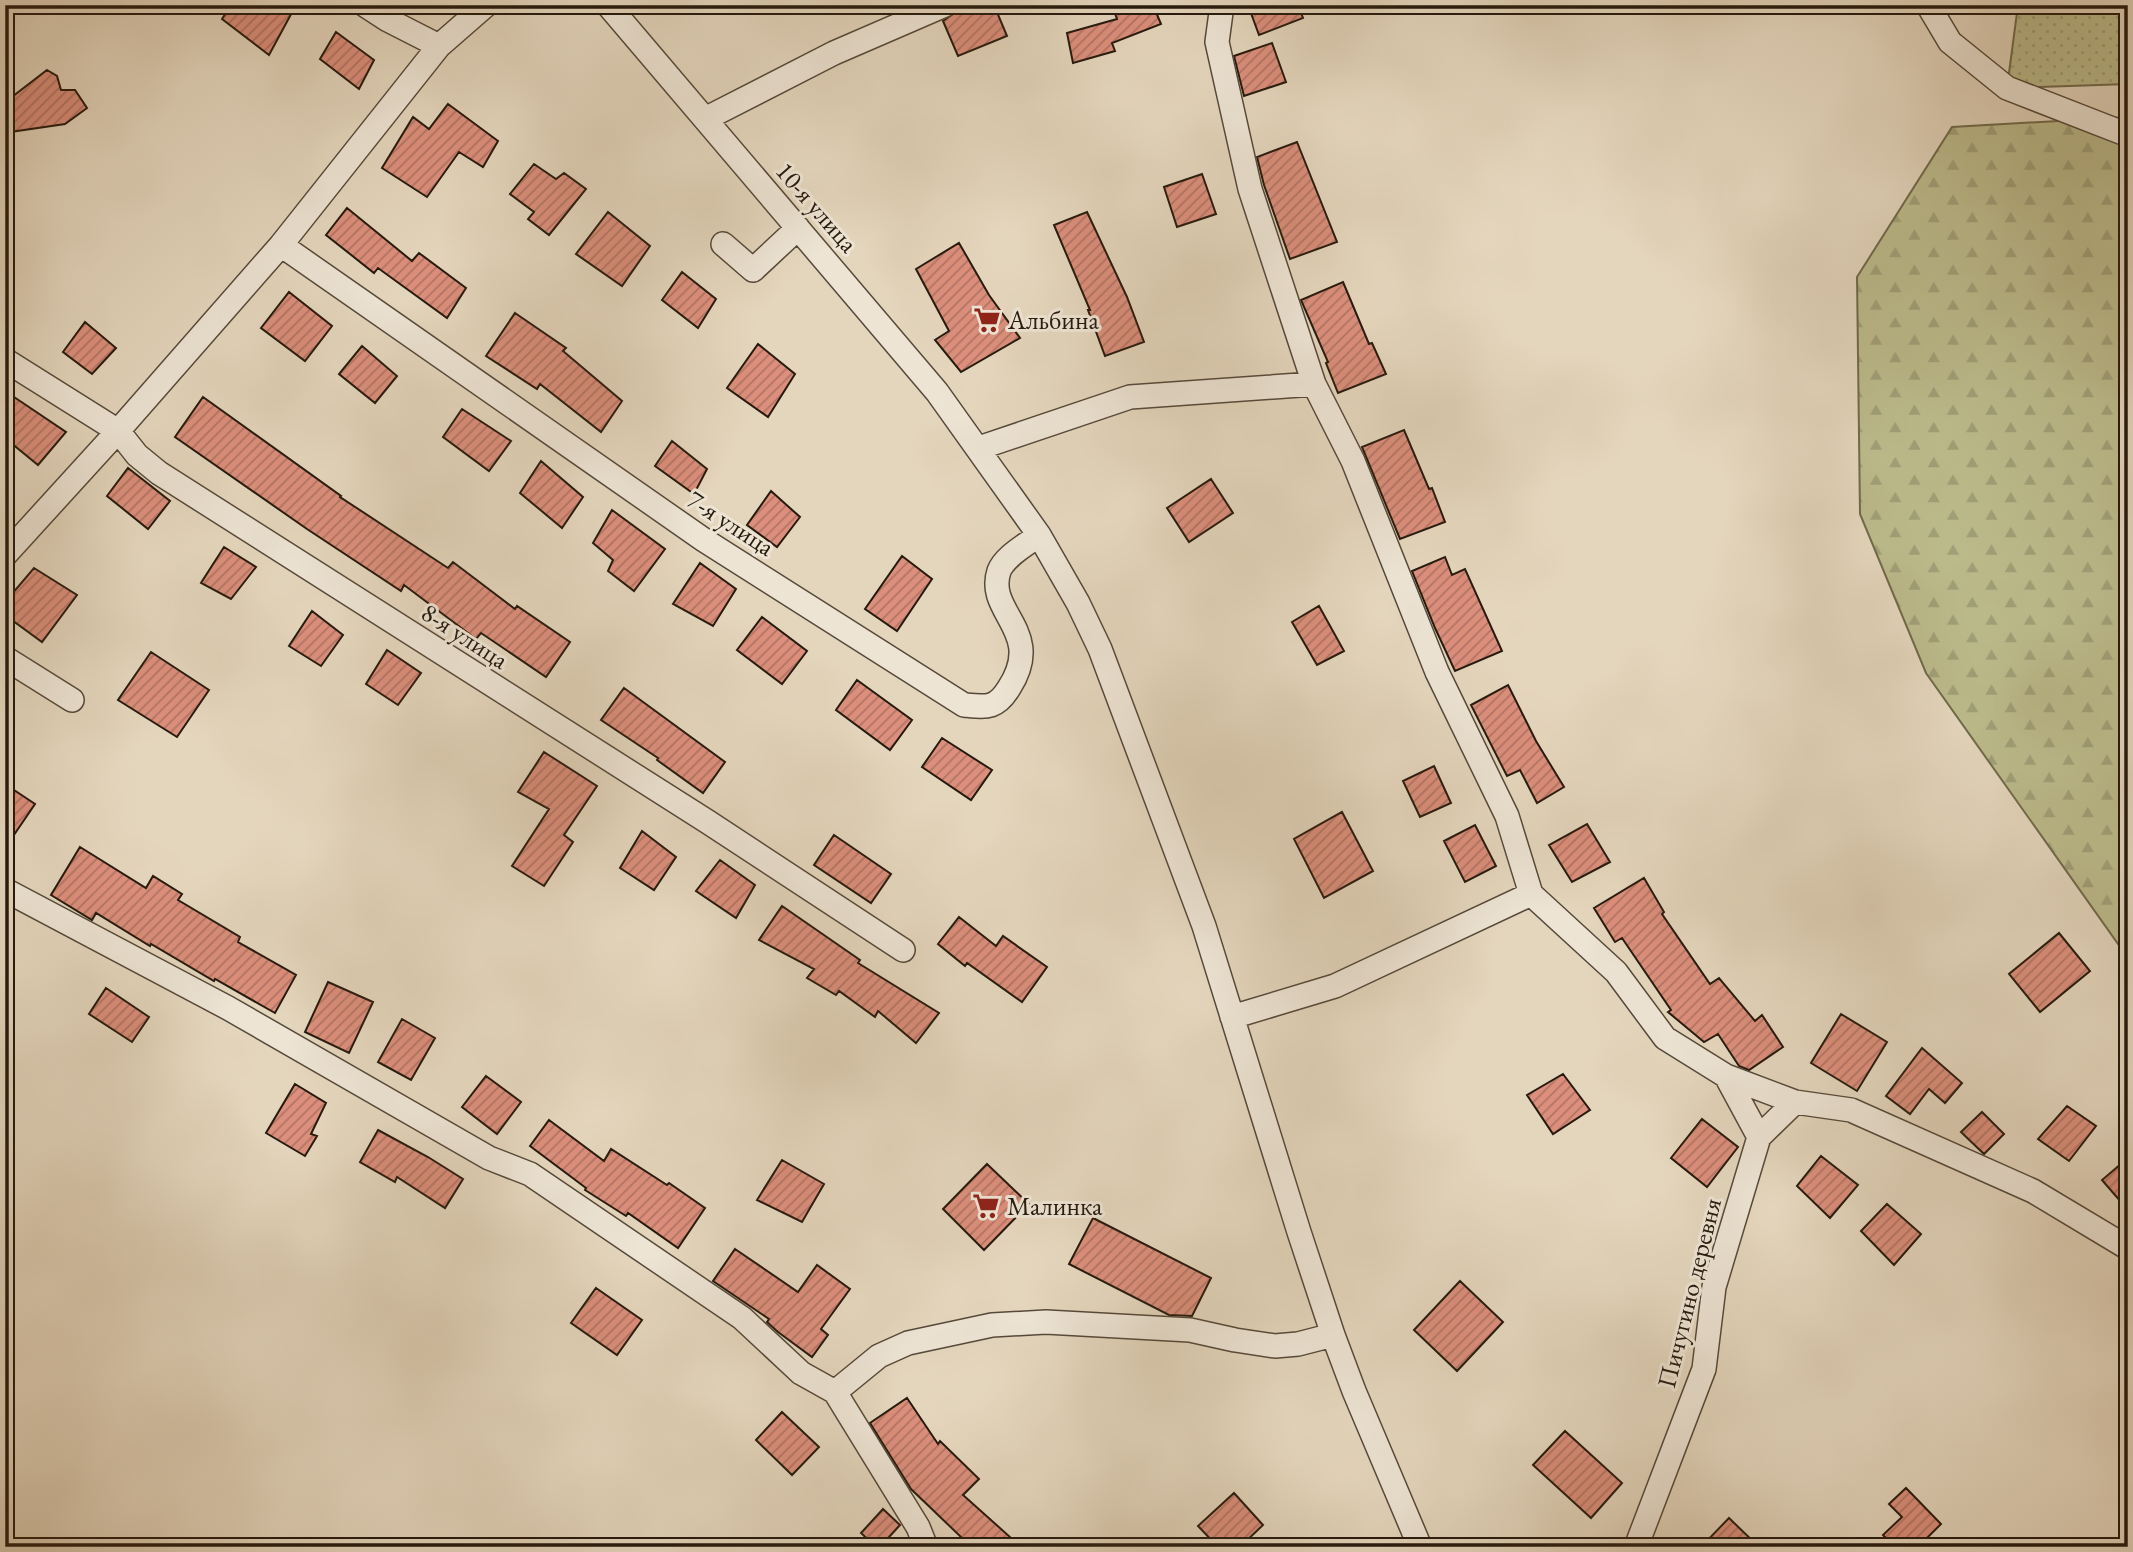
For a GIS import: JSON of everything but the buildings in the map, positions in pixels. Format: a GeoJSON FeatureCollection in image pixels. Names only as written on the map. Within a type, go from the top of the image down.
{"type":"FeatureCollection","features":[{"type":"Feature","properties":{"kind":"street"},"geometry":{"type":"LineString","coordinates":[[365,5],[439,47]]}},
{"type":"Feature","properties":{"kind":"street"},"geometry":{"type":"LineString","coordinates":[[5,555],[281,245],[439,47],[486,5]]}},
{"type":"Feature","properties":{"kind":"street","name":"10-я улица"},"geometry":{"type":"LineString","coordinates":[[608,5],[937,392],[1038,535],[1078,603],[1100,649],[1203,926],[1333,1335],[1420,1547]]}},
{"type":"Feature","properties":{"kind":"street"},"geometry":{"type":"LineString","coordinates":[[705,119],[834,53],[945,5]]}},
{"type":"Feature","properties":{"kind":"street"},"geometry":{"type":"LineString","coordinates":[[1222,5],[1217,42],[1250,189],[1314,384],[1353,461],[1437,673],[1507,816],[1531,894],[1616,972],[1665,1038],[1726,1076],[1795,1102],[1852,1110],[2033,1191],[2128,1248]]}},
{"type":"Feature","properties":{"kind":"street"},"geometry":{"type":"LineString","coordinates":[[1928,5],[1950,42],[2007,88],[2128,135]]}},
{"type":"Feature","properties":{"kind":"street"},"geometry":{"type":"LineString","coordinates":[[723,244],[753,270],[798,228]]}},
{"type":"Feature","properties":{"kind":"street","name":"7-я улица"},"geometry":{"type":"LineString","coordinates":[[281,245],[704,540],[964,705],[989,707],[1003,698],[1018,674],[1022,645],[1002,603],[998,573],[1003,562],[1038,535]]}},
{"type":"Feature","properties":{"kind":"street","name":"8-я улица"},"geometry":{"type":"LineString","coordinates":[[5,360],[118,431],[137,455],[159,473],[708,822],[903,950]]}},
{"type":"Feature","properties":{"kind":"street"},"geometry":{"type":"LineString","coordinates":[[979,448],[1130,397],[1314,384]]}},
{"type":"Feature","properties":{"kind":"street"},"geometry":{"type":"LineString","coordinates":[[5,658],[72,700]]}},
{"type":"Feature","properties":{"kind":"street"},"geometry":{"type":"LineString","coordinates":[[5,890],[228,1009],[489,1158],[530,1174],[742,1318],[801,1373],[835,1392],[918,1527],[926,1547]]}},
{"type":"Feature","properties":{"kind":"street"},"geometry":{"type":"LineString","coordinates":[[1232,1017],[1335,986],[1531,894]]}},
{"type":"Feature","properties":{"kind":"street"},"geometry":{"type":"LineString","coordinates":[[1726,1076],[1759,1136],[1795,1102]]}},
{"type":"Feature","properties":{"kind":"street","name":"Пичугино деревня"},"geometry":{"type":"LineString","coordinates":[[1636,1547],[1704,1369],[1714,1287],[1759,1136]]}},
{"type":"Feature","properties":{"kind":"street"},"geometry":{"type":"LineString","coordinates":[[835,1392],[879,1356],[908,1343],[992,1325],[1046,1322],[1190,1330],[1275,1346],[1298,1344],[1333,1335]]}},
{"type":"Feature","properties":{"kind":"green space"},"geometry":{"type":"Polygon","coordinates":[[[2018,5],[2128,5],[2128,84],[2007,88],[2018,5]]]}},
{"type":"Feature","properties":{"kind":"green space"},"geometry":{"type":"Polygon","coordinates":[[[2128,117],[2128,958],[1926,673],[1860,514],[1857,277],[1952,127],[2128,117]]]}},
{"type":"Feature","properties":{"kind":"place","name":"Альбина"},"geometry":{"type":"Point","coordinates":[987,320]}},
{"type":"Feature","properties":{"kind":"place","name":"Малинка"},"geometry":{"type":"Point","coordinates":[986,1206]}}]}
